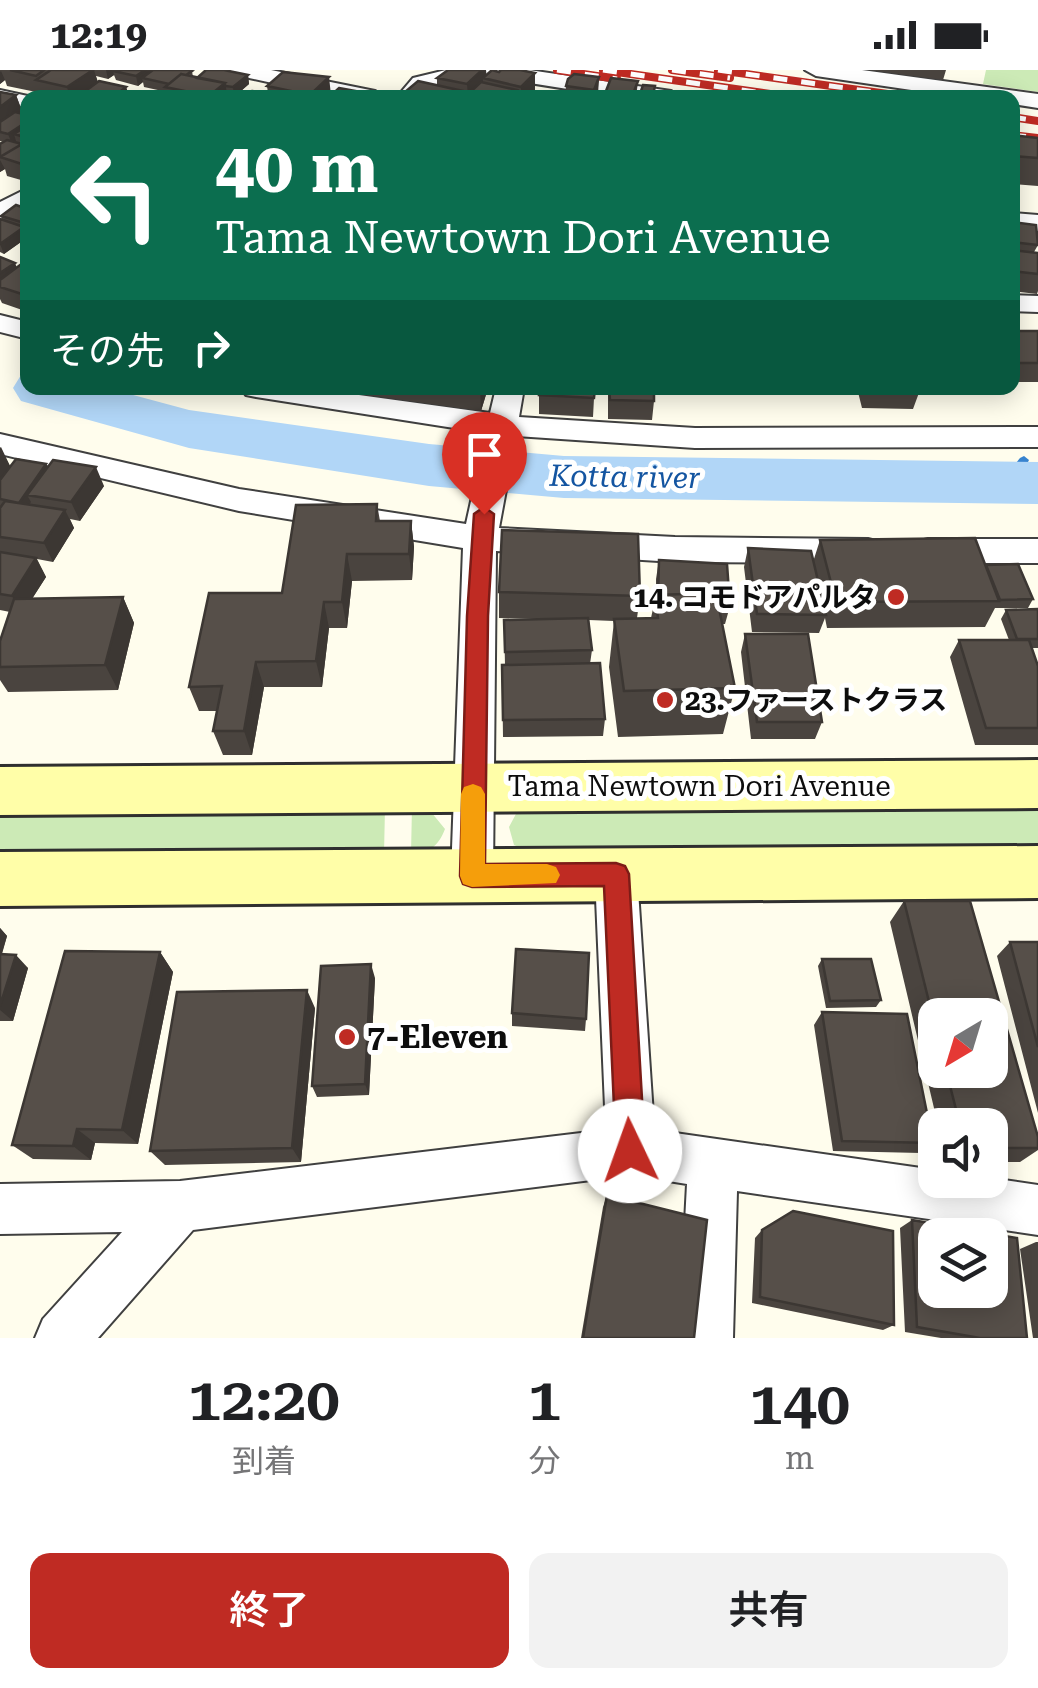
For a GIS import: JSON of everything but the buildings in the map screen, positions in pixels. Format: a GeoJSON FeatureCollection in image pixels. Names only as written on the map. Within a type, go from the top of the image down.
{"type":"FeatureCollection","features":[{"type":"Feature","properties":{"kind":"main road","name":"Tama Newtown Dori Avenue"},"geometry":{"type":"LineString","coordinates":[[0,791],[1038,784]]}},
{"type":"Feature","properties":{"kind":"main road"},"geometry":{"type":"LineString","coordinates":[[0,879],[1038,872]]}},
{"type":"Feature","properties":{"kind":"street"},"geometry":{"type":"LineString","coordinates":[[240,70],[336,90]]}},
{"type":"Feature","properties":{"kind":"street"},"geometry":{"type":"LineString","coordinates":[[416,90],[422,84],[471,70]]}},
{"type":"Feature","properties":{"kind":"street"},"geometry":{"type":"LineString","coordinates":[[486,70],[551,89]]}},
{"type":"Feature","properties":{"kind":"street"},"geometry":{"type":"LineString","coordinates":[[820,70],[961,90]]}},
{"type":"Feature","properties":{"kind":"street"},"geometry":{"type":"LineString","coordinates":[[264,90],[278,78]]}},
{"type":"Feature","properties":{"kind":"street"},"geometry":{"type":"LineString","coordinates":[[296,395],[500,436],[1035,434]]}},
{"type":"Feature","properties":{"kind":"street"},"geometry":{"type":"LineString","coordinates":[[472,876],[482,526],[509,395]]}},
{"type":"Feature","properties":{"kind":"street"},"geometry":{"type":"LineString","coordinates":[[0,444],[146,481],[280,509],[482,526],[656,551],[1038,551]]}},
{"type":"Feature","properties":{"kind":"street"},"geometry":{"type":"LineString","coordinates":[[616,874],[630,1151]]}},
{"type":"Feature","properties":{"kind":"street"},"geometry":{"type":"LineString","coordinates":[[0,1208],[180,1206],[630,1151],[1038,1210]]}},
{"type":"Feature","properties":{"kind":"street"},"geometry":{"type":"LineString","coordinates":[[706,1338],[713,1165]]}},
{"type":"Feature","properties":{"kind":"street"},"geometry":{"type":"LineString","coordinates":[[62,1338],[180,1206]]}},
{"type":"Feature","properties":{"kind":"green space"},"geometry":{"type":"Polygon","coordinates":[[[986,70],[1038,70],[1038,92],[983,84],[986,70]]]}},
{"type":"Feature","properties":{"kind":"green space"},"geometry":{"type":"Polygon","coordinates":[[[1038,803],[1038,849],[533,853],[514,845],[509,827],[517,812],[537,808],[1038,803]]]}},
{"type":"Feature","properties":{"kind":"green space"},"geometry":{"type":"Polygon","coordinates":[[[412,806],[427,807],[445,829],[432,848],[411,854],[412,806]]]}},
{"type":"Feature","properties":{"kind":"green space"},"geometry":{"type":"Polygon","coordinates":[[[385,808],[384,854],[0,857],[0,811],[385,808]]]}},
{"type":"Feature","properties":{"kind":"waterway","name":"Kotta river"},"geometry":{"type":"LineString","coordinates":[[66,395],[189,429],[429,465],[564,477],[1038,483]]}},
{"type":"Feature","properties":{"kind":"waterway"},"geometry":{"type":"LineString","coordinates":[[1006,483],[1024,460]]}},
{"type":"Feature","properties":{"kind":"railway"},"geometry":{"type":"LineString","coordinates":[[557,70],[617,79]]}},
{"type":"Feature","properties":{"kind":"railway"},"geometry":{"type":"LineString","coordinates":[[603,70],[742,90]]}},
{"type":"Feature","properties":{"kind":"railway"},"geometry":{"type":"LineString","coordinates":[[672,70],[730,78]]}},
{"type":"Feature","properties":{"kind":"railway"},"geometry":{"type":"LineString","coordinates":[[718,70],[859,90]]}},
{"type":"Feature","properties":{"kind":"railway"},"geometry":{"type":"LineString","coordinates":[[1020,118],[1038,121]]}},
{"type":"Feature","properties":{"kind":"railway"},"geometry":{"type":"LineString","coordinates":[[1020,136],[1038,138]]}},
{"type":"Feature","properties":{"kind":"slow traffic"},"geometry":{"type":"LineString","coordinates":[[473,794],[472,876],[547,875]]}},
{"type":"Feature","properties":{"kind":"place","name":"14. コモドアパルタ"},"geometry":{"type":"Point","coordinates":[896,597]}},
{"type":"Feature","properties":{"kind":"place","name":"23.ファーストクラス"},"geometry":{"type":"Point","coordinates":[665,700]}},
{"type":"Feature","properties":{"kind":"place","name":"7-Eleven"},"geometry":{"type":"Point","coordinates":[347,1037]}},
{"type":"Feature","properties":{"kind":"route"},"geometry":{"type":"LineString","coordinates":[[484,514],[477,616],[472,876],[616,874],[630,1151]]}}]}
